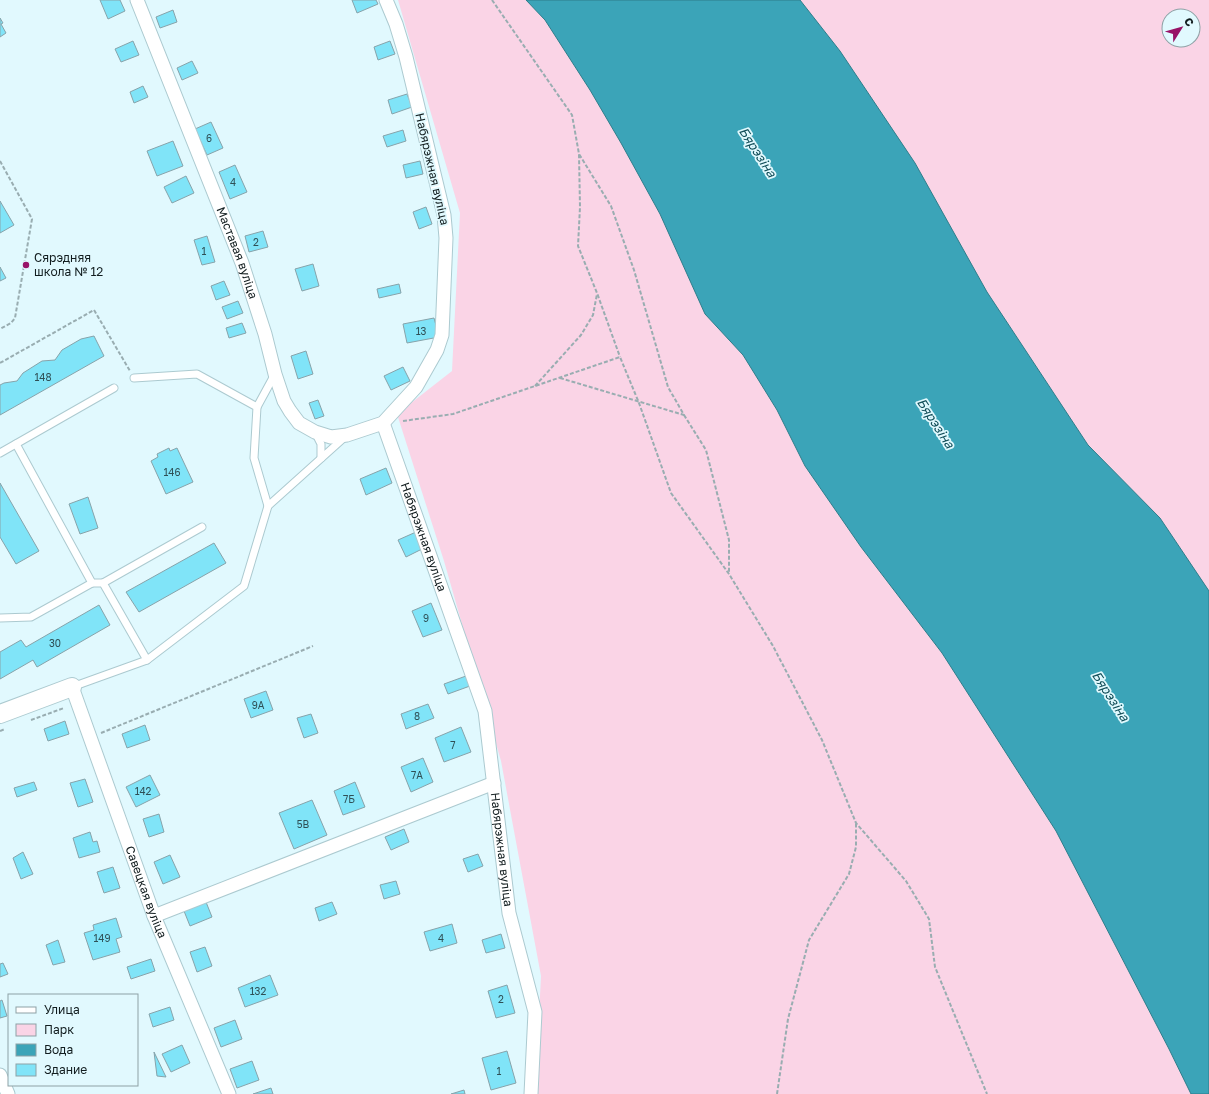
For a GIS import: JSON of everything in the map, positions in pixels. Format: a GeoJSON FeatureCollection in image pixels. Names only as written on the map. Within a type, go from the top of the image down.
{"type":"FeatureCollection","features":[{"type":"Feature","properties":{"kind":"street","name":"Маставая вуліца"},"geometry":{"type":"LineString","coordinates":[[137,0],[242,263],[265,334],[275,374],[284,401],[299,423],[315,432],[331,437],[347,435],[383,423]]}},
{"type":"Feature","properties":{"kind":"street","name":"Набярэжная вуліца"},"geometry":{"type":"LineString","coordinates":[[386,0],[396,24],[406,57],[444,215],[446,238],[442,335],[437,350],[416,387],[383,423],[485,711],[509,912],[535,1012],[531,1094]]}},
{"type":"Feature","properties":{"kind":"street"},"geometry":{"type":"LineString","coordinates":[[0,714],[72,687]]}},
{"type":"Feature","properties":{"kind":"street","name":"Савецкая вуліца"},"geometry":{"type":"LineString","coordinates":[[72,687],[154,916],[229,1094]]}},
{"type":"Feature","properties":{"kind":"street"},"geometry":{"type":"LineString","coordinates":[[154,916],[494,783]]}},
{"type":"Feature","properties":{"kind":"street"},"geometry":{"type":"LineString","coordinates":[[0,1075],[8,1094]]}},
{"type":"Feature","properties":{"kind":"lane"},"geometry":{"type":"LineString","coordinates":[[134,378],[197,374],[257,407]]}},
{"type":"Feature","properties":{"kind":"lane"},"geometry":{"type":"LineString","coordinates":[[268,506],[254,458],[257,407],[275,374]]}},
{"type":"Feature","properties":{"kind":"lane"},"geometry":{"type":"LineString","coordinates":[[0,453],[114,388]]}},
{"type":"Feature","properties":{"kind":"lane"},"geometry":{"type":"LineString","coordinates":[[315,432],[321,444],[321,458]]}},
{"type":"Feature","properties":{"kind":"lane"},"geometry":{"type":"LineString","coordinates":[[72,687],[146,660],[244,586],[268,506],[347,435]]}},
{"type":"Feature","properties":{"kind":"lane"},"geometry":{"type":"LineString","coordinates":[[16,444],[92,583]]}},
{"type":"Feature","properties":{"kind":"lane"},"geometry":{"type":"LineString","coordinates":[[0,618],[31,617],[92,583],[103,583],[202,527]]}},
{"type":"Feature","properties":{"kind":"lane"},"geometry":{"type":"LineString","coordinates":[[103,583],[146,660]]}},
{"type":"Feature","properties":{"kind":"path"},"geometry":{"type":"LineString","coordinates":[[492,0],[572,115],[580,154],[578,246],[639,403],[671,493],[729,574],[773,646],[822,740],[856,823],[906,881],[929,919],[935,967],[987,1094]]}},
{"type":"Feature","properties":{"kind":"path"},"geometry":{"type":"LineString","coordinates":[[580,154],[611,206],[634,270],[668,387],[706,450],[729,540],[729,574]]}},
{"type":"Feature","properties":{"kind":"path"},"geometry":{"type":"LineString","coordinates":[[0,161],[32,219],[15,318],[11,323],[0,329]]}},
{"type":"Feature","properties":{"kind":"path"},"geometry":{"type":"LineString","coordinates":[[534,386],[581,335],[593,316],[597,293]]}},
{"type":"Feature","properties":{"kind":"path"},"geometry":{"type":"LineString","coordinates":[[0,363],[94,310],[134,378]]}},
{"type":"Feature","properties":{"kind":"path"},"geometry":{"type":"LineString","coordinates":[[383,423],[453,414],[620,357]]}},
{"type":"Feature","properties":{"kind":"path"},"geometry":{"type":"LineString","coordinates":[[559,378],[639,403],[684,415]]}},
{"type":"Feature","properties":{"kind":"path"},"geometry":{"type":"LineString","coordinates":[[90,737],[313,646]]}},
{"type":"Feature","properties":{"kind":"path"},"geometry":{"type":"LineString","coordinates":[[777,1094],[788,1019],[809,940],[849,874],[856,847],[856,823]]}},
{"type":"Feature","properties":{"kind":"green space"},"geometry":{"type":"Polygon","coordinates":[[[398,0],[526,0],[545,20],[590,90],[660,214],[705,314],[743,355],[777,410],[805,466],[861,547],[942,653],[1056,831],[1191,1094],[535,1094],[541,976],[501,761],[444,561],[397,414],[452,371],[460,213],[398,0]]]}},
{"type":"Feature","properties":{"kind":"green space"},"geometry":{"type":"Polygon","coordinates":[[[800,0],[1209,0],[1209,591],[1160,518],[1088,445],[987,292],[915,163],[840,51],[800,0]]]}},
{"type":"Feature","properties":{"kind":"water","name":"Бярэзіна"},"geometry":{"type":"Polygon","coordinates":[[[526,0],[800,0],[840,51],[915,163],[987,292],[1088,445],[1160,518],[1209,591],[1209,1094],[1191,1094],[1056,831],[942,653],[861,547],[805,466],[777,410],[743,355],[705,314],[660,214],[621,143],[590,90],[545,20],[526,0]]]}},
{"type":"Feature","properties":{"kind":"building"},"geometry":{"type":"Polygon","coordinates":[[[100,0],[120,0],[125,11],[108,19],[100,0]]]}},
{"type":"Feature","properties":{"kind":"building"},"geometry":{"type":"Polygon","coordinates":[[[352,0],[376,0],[378,4],[357,13],[352,0]]]}},
{"type":"Feature","properties":{"kind":"building"},"geometry":{"type":"Polygon","coordinates":[[[173,10],[177,22],[160,28],[156,17],[173,10]]]}},
{"type":"Feature","properties":{"kind":"building"},"geometry":{"type":"Polygon","coordinates":[[[0,18],[3,23],[1,24],[6,33],[0,37],[0,18]]]}},
{"type":"Feature","properties":{"kind":"building"},"geometry":{"type":"Polygon","coordinates":[[[133,41],[139,55],[121,62],[115,49],[133,41]]]}},
{"type":"Feature","properties":{"kind":"building"},"geometry":{"type":"Polygon","coordinates":[[[390,41],[395,54],[378,60],[374,47],[390,41]]]}},
{"type":"Feature","properties":{"kind":"building"},"geometry":{"type":"Polygon","coordinates":[[[192,61],[198,73],[182,80],[177,68],[192,61]]]}},
{"type":"Feature","properties":{"kind":"building"},"geometry":{"type":"Polygon","coordinates":[[[143,86],[148,97],[134,103],[130,92],[143,86]]]}},
{"type":"Feature","properties":{"kind":"building"},"geometry":{"type":"Polygon","coordinates":[[[407,94],[412,107],[392,114],[388,100],[407,94]]]}},
{"type":"Feature","properties":{"kind":"building"},"geometry":{"type":"Polygon","coordinates":[[[211,122],[223,148],[207,155],[195,129],[211,122]]]}},
{"type":"Feature","properties":{"kind":"building"},"geometry":{"type":"Polygon","coordinates":[[[403,130],[406,141],[387,147],[383,136],[403,130]]]}},
{"type":"Feature","properties":{"kind":"building"},"geometry":{"type":"Polygon","coordinates":[[[173,141],[183,166],[157,176],[147,151],[173,141]]]}},
{"type":"Feature","properties":{"kind":"building"},"geometry":{"type":"Polygon","coordinates":[[[420,161],[423,174],[406,178],[403,165],[420,161]]]}},
{"type":"Feature","properties":{"kind":"building"},"geometry":{"type":"Polygon","coordinates":[[[235,165],[247,192],[230,199],[219,172],[235,165]]]}},
{"type":"Feature","properties":{"kind":"building"},"geometry":{"type":"Polygon","coordinates":[[[186,176],[194,193],[172,203],[164,187],[186,176]]]}},
{"type":"Feature","properties":{"kind":"building"},"geometry":{"type":"Polygon","coordinates":[[[0,201],[14,225],[0,233],[0,201]]]}},
{"type":"Feature","properties":{"kind":"building"},"geometry":{"type":"Polygon","coordinates":[[[426,207],[432,224],[419,229],[413,212],[426,207]]]}},
{"type":"Feature","properties":{"kind":"building"},"geometry":{"type":"Polygon","coordinates":[[[263,231],[268,247],[249,252],[245,236],[263,231]]]}},
{"type":"Feature","properties":{"kind":"building"},"geometry":{"type":"Polygon","coordinates":[[[207,236],[215,262],[202,265],[194,240],[207,236]]]}},
{"type":"Feature","properties":{"kind":"building"},"geometry":{"type":"Polygon","coordinates":[[[313,264],[319,286],[302,291],[295,269],[313,264]]]}},
{"type":"Feature","properties":{"kind":"building"},"geometry":{"type":"Polygon","coordinates":[[[0,267],[6,278],[0,281],[0,267]]]}},
{"type":"Feature","properties":{"kind":"building"},"geometry":{"type":"Polygon","coordinates":[[[224,281],[230,295],[216,300],[211,286],[224,281]]]}},
{"type":"Feature","properties":{"kind":"building"},"geometry":{"type":"Polygon","coordinates":[[[399,284],[401,293],[379,298],[377,289],[399,284]]]}},
{"type":"Feature","properties":{"kind":"building"},"geometry":{"type":"Polygon","coordinates":[[[238,301],[243,313],[227,319],[222,307],[238,301]]]}},
{"type":"Feature","properties":{"kind":"building"},"geometry":{"type":"Polygon","coordinates":[[[434,318],[439,337],[407,343],[403,324],[434,318]]]}},
{"type":"Feature","properties":{"kind":"building"},"geometry":{"type":"Polygon","coordinates":[[[242,323],[246,333],[229,338],[226,328],[242,323]]]}},
{"type":"Feature","properties":{"kind":"building"},"geometry":{"type":"Polygon","coordinates":[[[94,336],[104,356],[0,415],[0,385],[17,381],[23,373],[42,361],[55,360],[62,350],[81,339],[94,336]]]}},
{"type":"Feature","properties":{"kind":"building"},"geometry":{"type":"Polygon","coordinates":[[[306,351],[313,374],[298,379],[291,356],[306,351]]]}},
{"type":"Feature","properties":{"kind":"building"},"geometry":{"type":"Polygon","coordinates":[[[403,367],[410,381],[391,390],[384,376],[403,367]]]}},
{"type":"Feature","properties":{"kind":"building"},"geometry":{"type":"Polygon","coordinates":[[[318,400],[324,416],[315,419],[309,403],[318,400]]]}},
{"type":"Feature","properties":{"kind":"building"},"geometry":{"type":"Polygon","coordinates":[[[169,448],[170,451],[177,448],[193,482],[166,494],[151,461],[158,457],[157,454],[169,448]]]}},
{"type":"Feature","properties":{"kind":"building"},"geometry":{"type":"Polygon","coordinates":[[[386,468],[392,483],[366,495],[360,479],[386,468]]]}},
{"type":"Feature","properties":{"kind":"building"},"geometry":{"type":"Polygon","coordinates":[[[0,483],[39,551],[16,564],[0,537],[0,483]]]}},
{"type":"Feature","properties":{"kind":"building"},"geometry":{"type":"Polygon","coordinates":[[[88,497],[98,528],[80,534],[69,504],[88,497]]]}},
{"type":"Feature","properties":{"kind":"building"},"geometry":{"type":"Polygon","coordinates":[[[416,532],[424,548],[406,557],[398,540],[416,532]]]}},
{"type":"Feature","properties":{"kind":"building"},"geometry":{"type":"Polygon","coordinates":[[[214,543],[226,563],[139,612],[126,592],[214,543]]]}},
{"type":"Feature","properties":{"kind":"building"},"geometry":{"type":"Polygon","coordinates":[[[431,603],[442,630],[423,637],[412,611],[431,603]]]}},
{"type":"Feature","properties":{"kind":"building"},"geometry":{"type":"Polygon","coordinates":[[[99,605],[110,625],[37,667],[33,660],[0,679],[0,652],[21,640],[26,647],[99,605]]]}},
{"type":"Feature","properties":{"kind":"building"},"geometry":{"type":"Polygon","coordinates":[[[466,676],[470,686],[448,694],[444,684],[466,676]]]}},
{"type":"Feature","properties":{"kind":"building"},"geometry":{"type":"Polygon","coordinates":[[[266,691],[273,710],[251,718],[244,699],[266,691]]]}},
{"type":"Feature","properties":{"kind":"building"},"geometry":{"type":"Polygon","coordinates":[[[428,704],[434,718],[406,729],[401,714],[428,704]]]}},
{"type":"Feature","properties":{"kind":"building"},"geometry":{"type":"Polygon","coordinates":[[[311,714],[318,733],[304,738],[297,718],[311,714]]]}},
{"type":"Feature","properties":{"kind":"building"},"geometry":{"type":"Polygon","coordinates":[[[65,721],[69,734],[48,741],[44,729],[65,721]]]}},
{"type":"Feature","properties":{"kind":"building"},"geometry":{"type":"Polygon","coordinates":[[[145,725],[150,740],[127,748],[122,734],[145,725]]]}},
{"type":"Feature","properties":{"kind":"building"},"geometry":{"type":"Polygon","coordinates":[[[461,727],[471,752],[444,762],[435,738],[461,727]]]}},
{"type":"Feature","properties":{"kind":"building"},"geometry":{"type":"Polygon","coordinates":[[[423,758],[433,782],[411,792],[401,767],[423,758]]]}},
{"type":"Feature","properties":{"kind":"building"},"geometry":{"type":"Polygon","coordinates":[[[150,775],[160,795],[136,807],[126,787],[150,775]]]}},
{"type":"Feature","properties":{"kind":"building"},"geometry":{"type":"Polygon","coordinates":[[[85,779],[93,802],[78,807],[70,783],[85,779]]]}},
{"type":"Feature","properties":{"kind":"building"},"geometry":{"type":"Polygon","coordinates":[[[34,782],[37,790],[17,797],[14,788],[34,782]]]}},
{"type":"Feature","properties":{"kind":"building"},"geometry":{"type":"Polygon","coordinates":[[[355,782],[365,807],[343,815],[334,791],[355,782]]]}},
{"type":"Feature","properties":{"kind":"building"},"geometry":{"type":"Polygon","coordinates":[[[312,800],[327,835],[294,849],[279,813],[312,800]]]}},
{"type":"Feature","properties":{"kind":"building"},"geometry":{"type":"Polygon","coordinates":[[[159,814],[164,832],[149,837],[143,819],[159,814]]]}},
{"type":"Feature","properties":{"kind":"building"},"geometry":{"type":"Polygon","coordinates":[[[404,829],[409,842],[391,850],[385,837],[404,829]]]}},
{"type":"Feature","properties":{"kind":"building"},"geometry":{"type":"Polygon","coordinates":[[[90,832],[93,842],[97,841],[100,852],[79,858],[73,838],[90,832]]]}},
{"type":"Feature","properties":{"kind":"building"},"geometry":{"type":"Polygon","coordinates":[[[23,852],[33,874],[21,879],[13,858],[23,852]]]}},
{"type":"Feature","properties":{"kind":"building"},"geometry":{"type":"Polygon","coordinates":[[[478,854],[483,866],[468,872],[463,859],[478,854]]]}},
{"type":"Feature","properties":{"kind":"building"},"geometry":{"type":"Polygon","coordinates":[[[170,855],[180,877],[163,884],[154,862],[170,855]]]}},
{"type":"Feature","properties":{"kind":"building"},"geometry":{"type":"Polygon","coordinates":[[[113,867],[120,888],[104,893],[97,872],[113,867]]]}},
{"type":"Feature","properties":{"kind":"building"},"geometry":{"type":"Polygon","coordinates":[[[396,881],[400,894],[384,899],[380,885],[396,881]]]}},
{"type":"Feature","properties":{"kind":"building"},"geometry":{"type":"Polygon","coordinates":[[[206,902],[212,917],[190,926],[184,911],[206,902]]]}},
{"type":"Feature","properties":{"kind":"building"},"geometry":{"type":"Polygon","coordinates":[[[332,902],[337,914],[319,921],[315,908],[332,902]]]}},
{"type":"Feature","properties":{"kind":"building"},"geometry":{"type":"Polygon","coordinates":[[[116,918],[122,937],[116,939],[120,952],[93,960],[84,933],[94,930],[93,925],[116,918]]]}},
{"type":"Feature","properties":{"kind":"building"},"geometry":{"type":"Polygon","coordinates":[[[452,924],[457,943],[430,951],[424,932],[452,924]]]}},
{"type":"Feature","properties":{"kind":"building"},"geometry":{"type":"Polygon","coordinates":[[[501,934],[505,948],[486,953],[482,940],[501,934]]]}},
{"type":"Feature","properties":{"kind":"building"},"geometry":{"type":"Polygon","coordinates":[[[58,940],[65,962],[53,965],[46,945],[58,940]]]}},
{"type":"Feature","properties":{"kind":"building"},"geometry":{"type":"Polygon","coordinates":[[[205,947],[212,966],[197,972],[190,952],[205,947]]]}},
{"type":"Feature","properties":{"kind":"building"},"geometry":{"type":"Polygon","coordinates":[[[151,959],[155,971],[131,979],[127,967],[151,959]]]}},
{"type":"Feature","properties":{"kind":"building"},"geometry":{"type":"Polygon","coordinates":[[[3,963],[8,974],[0,977],[0,964],[3,963]]]}},
{"type":"Feature","properties":{"kind":"building"},"geometry":{"type":"Polygon","coordinates":[[[270,975],[278,995],[245,1007],[238,988],[270,975]]]}},
{"type":"Feature","properties":{"kind":"building"},"geometry":{"type":"Polygon","coordinates":[[[507,985],[515,1013],[496,1018],[488,991],[507,985]]]}},
{"type":"Feature","properties":{"kind":"building"},"geometry":{"type":"Polygon","coordinates":[[[2,1000],[7,1016],[0,1018],[0,1001],[2,1000]]]}},
{"type":"Feature","properties":{"kind":"building"},"geometry":{"type":"Polygon","coordinates":[[[170,1007],[174,1020],[153,1027],[149,1014],[170,1007]]]}},
{"type":"Feature","properties":{"kind":"building"},"geometry":{"type":"Polygon","coordinates":[[[235,1020],[242,1039],[221,1047],[214,1028],[235,1020]]]}},
{"type":"Feature","properties":{"kind":"building"},"geometry":{"type":"Polygon","coordinates":[[[182,1045],[190,1063],[171,1072],[162,1054],[182,1045]]]}},
{"type":"Feature","properties":{"kind":"building"},"geometry":{"type":"Polygon","coordinates":[[[507,1051],[516,1083],[491,1090],[482,1058],[507,1051]]]}},
{"type":"Feature","properties":{"kind":"building"},"geometry":{"type":"Polygon","coordinates":[[[154,1052],[166,1077],[157,1076],[154,1052]]]}},
{"type":"Feature","properties":{"kind":"building"},"geometry":{"type":"Polygon","coordinates":[[[252,1061],[259,1080],[237,1088],[230,1069],[252,1061]]]}},
{"type":"Feature","properties":{"kind":"building"},"geometry":{"type":"Polygon","coordinates":[[[271,1088],[273,1094],[253,1094],[271,1088]]]}},
{"type":"Feature","properties":{"kind":"building"},"geometry":{"type":"Polygon","coordinates":[[[464,1090],[465,1094],[451,1094],[464,1090]]]}},
{"type":"Feature","properties":{"kind":"place","name":"Сярэдняя школа № 12"},"geometry":{"type":"Point","coordinates":[26,265]}}]}
